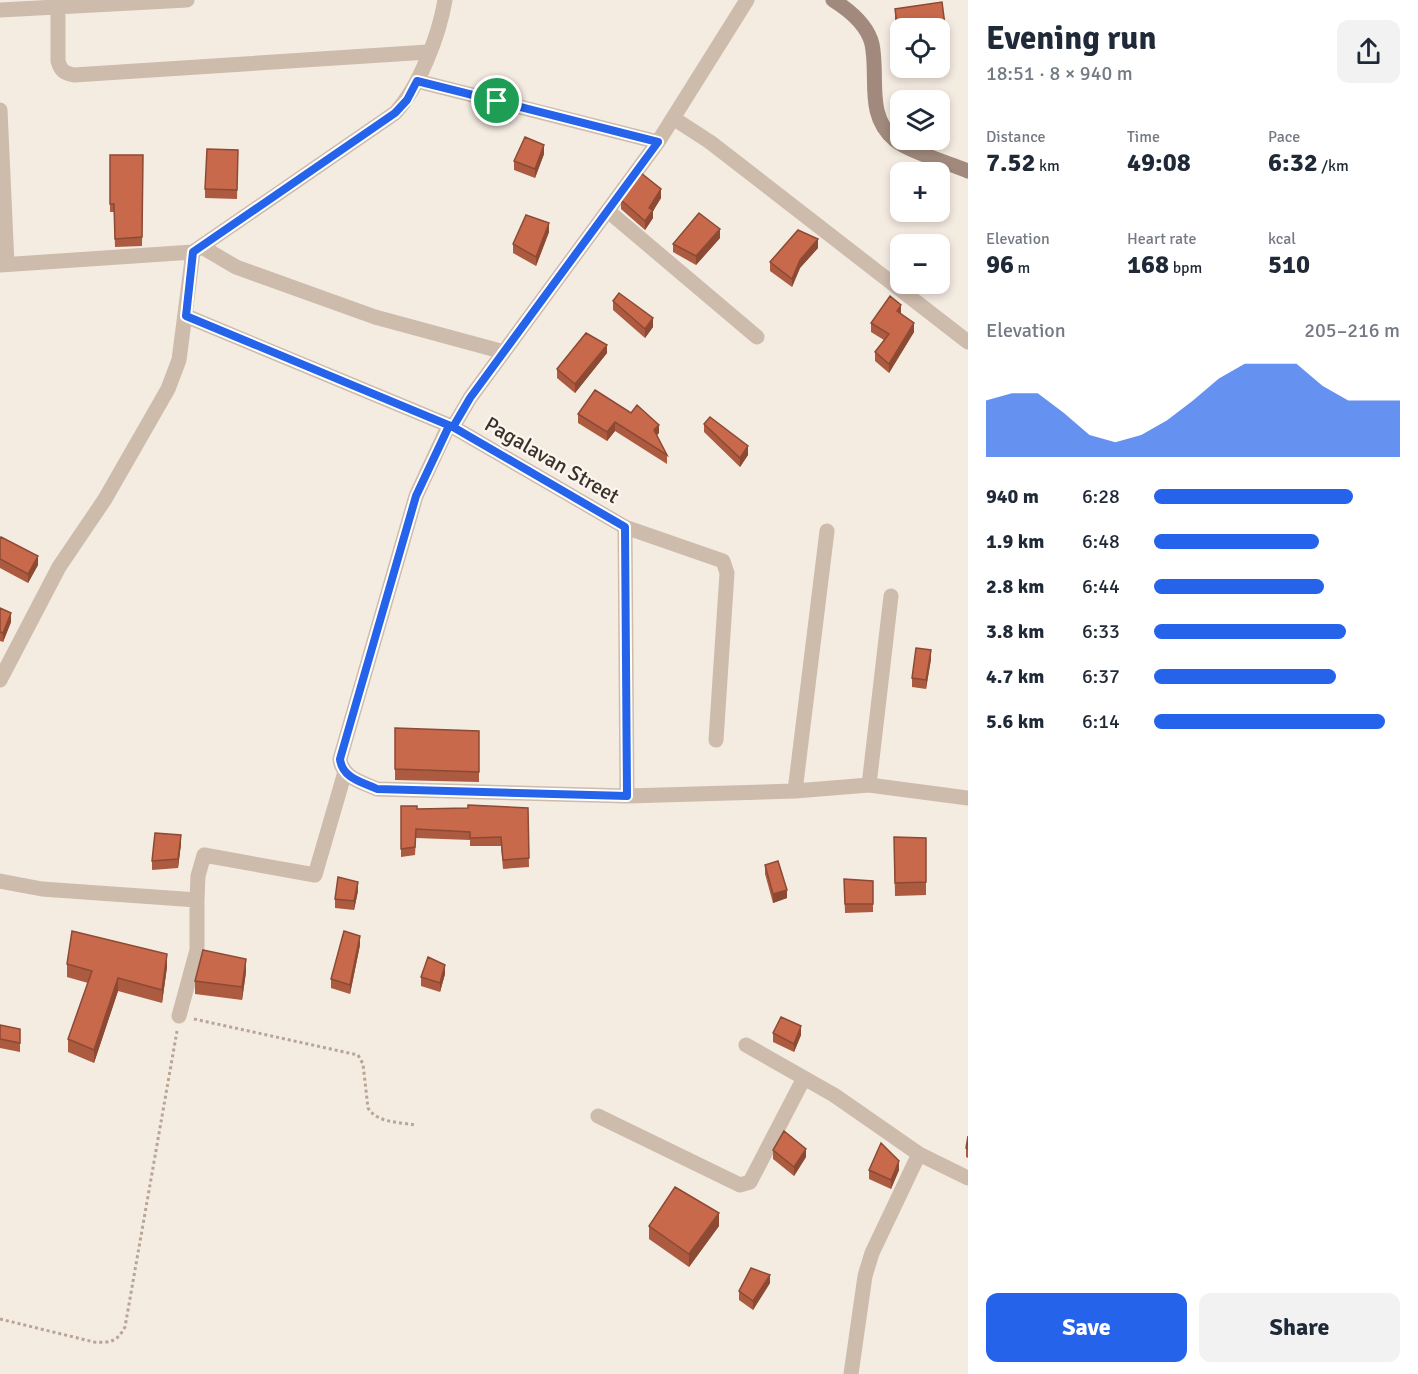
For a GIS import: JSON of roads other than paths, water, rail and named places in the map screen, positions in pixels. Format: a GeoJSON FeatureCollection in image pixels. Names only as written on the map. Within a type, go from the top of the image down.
{"type":"FeatureCollection","features":[{"type":"Feature","properties":{"kind":"street"},"geometry":{"type":"LineString","coordinates":[[0,10],[187,0]]}},
{"type":"Feature","properties":{"kind":"street"},"geometry":{"type":"LineString","coordinates":[[0,110],[4,265],[198,249],[395,113],[407,100],[417,81],[445,0]]}},
{"type":"Feature","properties":{"kind":"street"},"geometry":{"type":"LineString","coordinates":[[747,0],[658,142],[451,426],[411,512],[340,759],[348,776],[377,789],[627,796],[795,791],[869,785],[968,798]]}},
{"type":"Feature","properties":{"kind":"street"},"geometry":{"type":"LineString","coordinates":[[833,0],[848,10],[863,26],[872,43],[875,107],[880,124],[896,142],[968,171]]}},
{"type":"Feature","properties":{"kind":"street"},"geometry":{"type":"LineString","coordinates":[[57,7],[58,61],[60,69],[74,75],[428,52]]}},
{"type":"Feature","properties":{"kind":"street"},"geometry":{"type":"LineString","coordinates":[[417,81],[658,142]]}},
{"type":"Feature","properties":{"kind":"street"},"geometry":{"type":"LineString","coordinates":[[673,118],[710,142],[968,342]]}},
{"type":"Feature","properties":{"kind":"street"},"geometry":{"type":"LineString","coordinates":[[608,211],[757,338]]}},
{"type":"Feature","properties":{"kind":"street"},"geometry":{"type":"LineString","coordinates":[[0,680],[59,567],[105,499],[168,389],[179,360],[198,249]]}},
{"type":"Feature","properties":{"kind":"street"},"geometry":{"type":"LineString","coordinates":[[198,249],[236,267],[375,317],[504,352]]}},
{"type":"Feature","properties":{"kind":"street","name":"Pagalavan Street"},"geometry":{"type":"LineString","coordinates":[[186,316],[451,426],[625,527],[712,555],[723,561],[727,573],[716,741]]}},
{"type":"Feature","properties":{"kind":"street"},"geometry":{"type":"LineString","coordinates":[[625,527],[627,796]]}},
{"type":"Feature","properties":{"kind":"street"},"geometry":{"type":"LineString","coordinates":[[795,791],[827,531]]}},
{"type":"Feature","properties":{"kind":"street"},"geometry":{"type":"LineString","coordinates":[[869,785],[891,596]]}},
{"type":"Feature","properties":{"kind":"street"},"geometry":{"type":"LineString","coordinates":[[179,1016],[197,950],[198,876],[204,855],[315,875],[345,771]]}},
{"type":"Feature","properties":{"kind":"street"},"geometry":{"type":"LineString","coordinates":[[0,881],[42,889],[197,900]]}},
{"type":"Feature","properties":{"kind":"street"},"geometry":{"type":"LineString","coordinates":[[746,1045],[804,1078],[919,1154],[968,1178]]}},
{"type":"Feature","properties":{"kind":"street"},"geometry":{"type":"LineString","coordinates":[[598,1116],[740,1185],[750,1182],[804,1078]]}},
{"type":"Feature","properties":{"kind":"street"},"geometry":{"type":"LineString","coordinates":[[851,1374],[865,1276],[872,1252],[919,1154]]}}]}
